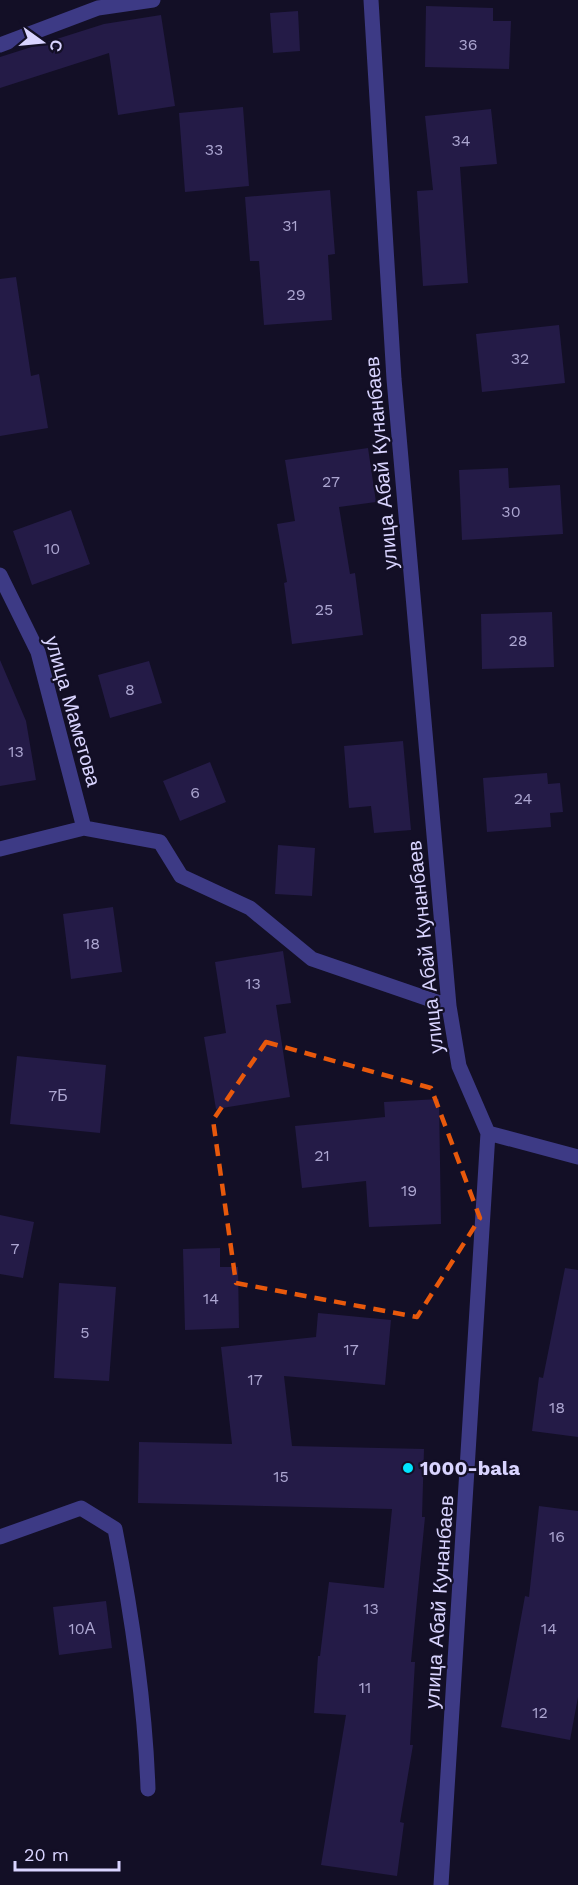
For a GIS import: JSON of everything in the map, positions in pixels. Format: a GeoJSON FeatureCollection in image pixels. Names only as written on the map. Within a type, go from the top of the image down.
{"type":"FeatureCollection","features":[{"type":"Feature","properties":{"kind":"street"},"geometry":{"type":"LineString","coordinates":[[0,45],[99,8],[153,0]]}},
{"type":"Feature","properties":{"kind":"street","name":"улица Абай Кунанбаев"},"geometry":{"type":"LineString","coordinates":[[371,0],[394,379],[449,1006],[459,1065],[488,1133],[441,1885]]}},
{"type":"Feature","properties":{"kind":"street","name":"улица Маметова"},"geometry":{"type":"LineString","coordinates":[[0,574],[38,652],[84,828]]}},
{"type":"Feature","properties":{"kind":"street"},"geometry":{"type":"LineString","coordinates":[[0,849],[84,828],[160,842],[181,876],[250,908],[312,959],[449,1006]]}},
{"type":"Feature","properties":{"kind":"street"},"geometry":{"type":"LineString","coordinates":[[488,1133],[578,1157]]}},
{"type":"Feature","properties":{"kind":"street"},"geometry":{"type":"LineString","coordinates":[[0,1537],[81,1508],[115,1528],[132,1614],[146,1737],[148,1789]]}},
{"type":"Feature","properties":{"kind":"highlighted area"},"geometry":{"type":"Polygon","coordinates":[[[266,1042],[431,1088],[480,1218],[417,1317],[236,1283],[213,1120],[266,1042]]]}},
{"type":"Feature","properties":{"kind":"building"},"geometry":{"type":"Polygon","coordinates":[[[426,6],[493,8],[493,21],[511,21],[509,69],[425,67],[426,6]]]}},
{"type":"Feature","properties":{"kind":"building"},"geometry":{"type":"Polygon","coordinates":[[[298,11],[300,51],[273,53],[270,13],[298,11]]]}},
{"type":"Feature","properties":{"kind":"building"},"geometry":{"type":"Polygon","coordinates":[[[161,15],[175,106],[118,115],[109,53],[0,88],[0,57],[104,24],[161,15]]]}},
{"type":"Feature","properties":{"kind":"building"},"geometry":{"type":"Polygon","coordinates":[[[243,107],[249,186],[185,192],[179,113],[243,107]]]}},
{"type":"Feature","properties":{"kind":"building"},"geometry":{"type":"Polygon","coordinates":[[[491,109],[497,164],[460,167],[468,283],[423,286],[417,191],[433,190],[425,116],[491,109]]]}},
{"type":"Feature","properties":{"kind":"building"},"geometry":{"type":"Polygon","coordinates":[[[330,190],[335,254],[328,255],[332,320],[264,325],[259,261],[250,261],[245,197],[330,190]]]}},
{"type":"Feature","properties":{"kind":"building"},"geometry":{"type":"Polygon","coordinates":[[[16,277],[31,376],[39,374],[48,428],[0,436],[0,279],[16,277]]]}},
{"type":"Feature","properties":{"kind":"building"},"geometry":{"type":"Polygon","coordinates":[[[559,325],[565,383],[482,392],[476,334],[559,325]]]}},
{"type":"Feature","properties":{"kind":"building"},"geometry":{"type":"Polygon","coordinates":[[[368,448],[376,502],[339,507],[350,574],[355,573],[363,635],[292,644],[284,583],[287,582],[277,524],[295,521],[285,460],[368,448]]]}},
{"type":"Feature","properties":{"kind":"building"},"geometry":{"type":"Polygon","coordinates":[[[508,468],[509,488],[560,485],[563,534],[462,540],[459,470],[508,468]]]}},
{"type":"Feature","properties":{"kind":"building"},"geometry":{"type":"Polygon","coordinates":[[[71,510],[90,564],[32,585],[13,531],[71,510]]]}},
{"type":"Feature","properties":{"kind":"building"},"geometry":{"type":"Polygon","coordinates":[[[552,612],[554,667],[482,669],[481,614],[552,612]]]}},
{"type":"Feature","properties":{"kind":"building"},"geometry":{"type":"Polygon","coordinates":[[[0,660],[26,721],[36,780],[0,786],[0,660]]]}},
{"type":"Feature","properties":{"kind":"building"},"geometry":{"type":"Polygon","coordinates":[[[149,661],[162,703],[110,718],[98,675],[149,661]]]}},
{"type":"Feature","properties":{"kind":"building"},"geometry":{"type":"Polygon","coordinates":[[[403,741],[411,830],[374,833],[371,806],[349,808],[344,746],[403,741]]]}},
{"type":"Feature","properties":{"kind":"building"},"geometry":{"type":"Polygon","coordinates":[[[210,762],[226,802],[180,821],[163,781],[210,762]]]}},
{"type":"Feature","properties":{"kind":"building"},"geometry":{"type":"Polygon","coordinates":[[[547,773],[548,784],[560,783],[563,812],[550,813],[551,827],[487,832],[483,778],[547,773]]]}},
{"type":"Feature","properties":{"kind":"building"},"geometry":{"type":"Polygon","coordinates":[[[278,845],[315,848],[312,896],[275,894],[278,845]]]}},
{"type":"Feature","properties":{"kind":"building"},"geometry":{"type":"Polygon","coordinates":[[[113,907],[122,972],[71,979],[63,914],[113,907]]]}},
{"type":"Feature","properties":{"kind":"building"},"geometry":{"type":"Polygon","coordinates":[[[283,951],[291,1003],[276,1005],[290,1097],[216,1109],[204,1037],[226,1033],[215,962],[283,951]]]}},
{"type":"Feature","properties":{"kind":"building"},"geometry":{"type":"Polygon","coordinates":[[[17,1056],[106,1065],[100,1133],[10,1124],[17,1056]]]}},
{"type":"Feature","properties":{"kind":"building"},"geometry":{"type":"Polygon","coordinates":[[[439,1099],[441,1224],[369,1227],[366,1181],[302,1188],[295,1126],[385,1117],[384,1102],[439,1099]]]}},
{"type":"Feature","properties":{"kind":"building"},"geometry":{"type":"Polygon","coordinates":[[[0,1215],[34,1222],[23,1278],[0,1274],[0,1215]]]}},
{"type":"Feature","properties":{"kind":"building"},"geometry":{"type":"Polygon","coordinates":[[[220,1248],[220,1267],[238,1267],[239,1328],[185,1330],[183,1249],[220,1248]]]}},
{"type":"Feature","properties":{"kind":"building"},"geometry":{"type":"Polygon","coordinates":[[[565,1268],[578,1270],[578,1437],[532,1431],[539,1377],[543,1378],[565,1268]]]}},
{"type":"Feature","properties":{"kind":"building"},"geometry":{"type":"Polygon","coordinates":[[[59,1283],[116,1287],[109,1381],[54,1378],[59,1283]]]}},
{"type":"Feature","properties":{"kind":"building"},"geometry":{"type":"Polygon","coordinates":[[[318,1313],[391,1320],[385,1385],[284,1376],[292,1446],[424,1449],[422,1517],[425,1517],[411,1662],[415,1662],[410,1745],[413,1745],[400,1822],[404,1823],[397,1876],[321,1865],[346,1715],[314,1713],[318,1656],[320,1656],[329,1582],[384,1588],[392,1509],[138,1503],[139,1442],[232,1444],[221,1347],[316,1337],[318,1313]]]}},
{"type":"Feature","properties":{"kind":"building"},"geometry":{"type":"Polygon","coordinates":[[[539,1506],[578,1511],[578,1697],[570,1740],[501,1727],[525,1596],[529,1597],[539,1506]]]}},
{"type":"Feature","properties":{"kind":"building"},"geometry":{"type":"Polygon","coordinates":[[[106,1601],[112,1648],[59,1655],[53,1607],[106,1601]]]}},
{"type":"Feature","properties":{"kind":"place","name":"1000-bala"},"geometry":{"type":"Point","coordinates":[408,1468]}}]}
